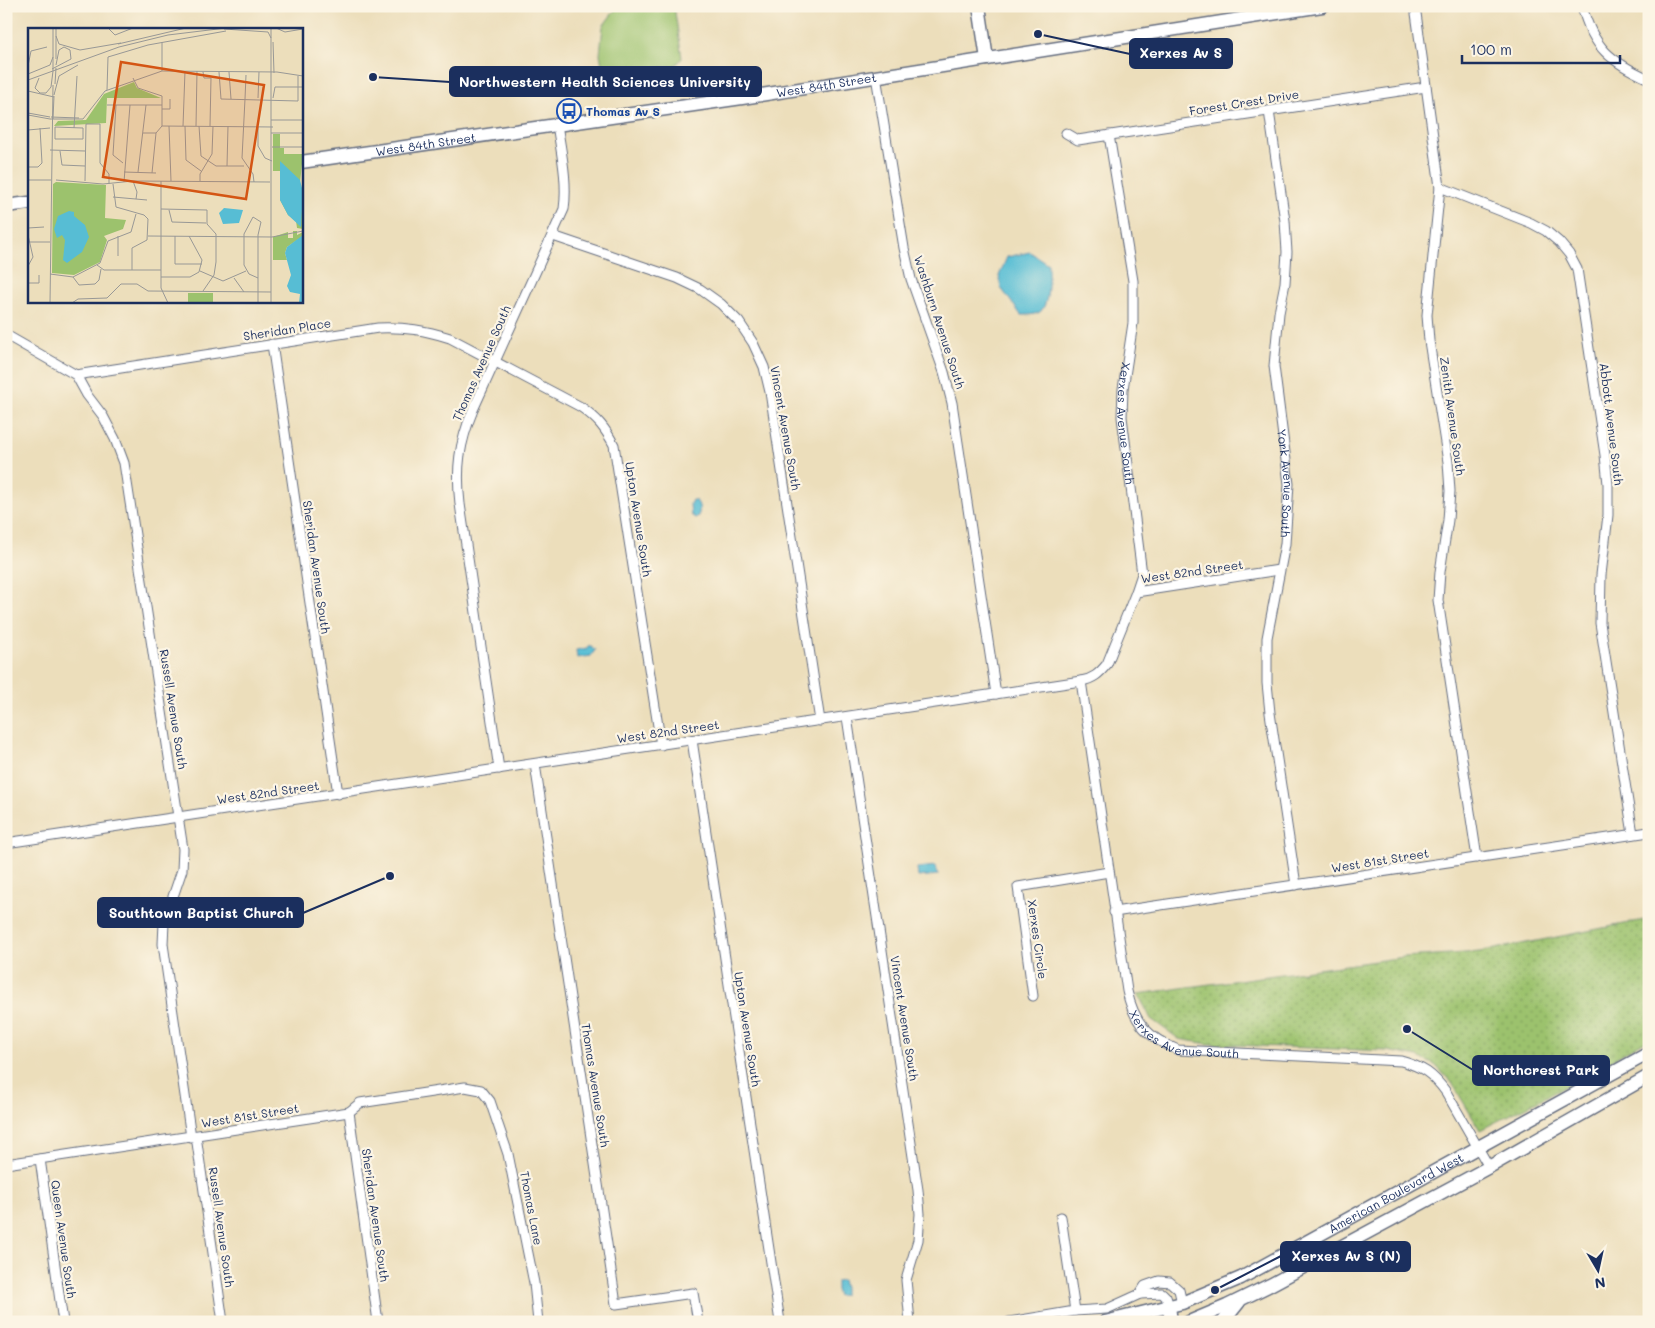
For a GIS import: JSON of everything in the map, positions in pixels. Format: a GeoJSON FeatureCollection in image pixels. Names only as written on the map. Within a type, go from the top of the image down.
{"type":"FeatureCollection","features":[{"type":"Feature","properties":{"kind":"main road"},"geometry":{"type":"LineString","coordinates":[[979,6],[987,59]]}},
{"type":"Feature","properties":{"kind":"main road","name":"West 84th Street"},"geometry":{"type":"LineString","coordinates":[[302,162],[742,98],[1316,7]]}},
{"type":"Feature","properties":{"kind":"main road"},"geometry":{"type":"LineString","coordinates":[[6,206],[28,203]]}},
{"type":"Feature","properties":{"kind":"main road","name":"American Boulevard West"},"geometry":{"type":"LineString","coordinates":[[1105,1322],[1182,1303],[1241,1278],[1649,1053]]}},
{"type":"Feature","properties":{"kind":"main road","name":"American Boulevard West"},"geometry":{"type":"LineString","coordinates":[[1188,1322],[1242,1299],[1489,1167],[1649,1076]]}},
{"type":"Feature","properties":{"kind":"main road"},"geometry":{"type":"LineString","coordinates":[[1223,1322],[1242,1299]]}},
{"type":"Feature","properties":{"kind":"main road"},"geometry":{"type":"LineString","coordinates":[[1182,1303],[1188,1322]]}},
{"type":"Feature","properties":{"kind":"main road"},"geometry":{"type":"LineString","coordinates":[[1169,1306],[1171,1322]]}},
{"type":"Feature","properties":{"kind":"street","name":"Zenith Avenue South"},"geometry":{"type":"LineString","coordinates":[[1415,6],[1440,187],[1427,315],[1429,341],[1448,462],[1450,491],[1438,600],[1477,858]]}},
{"type":"Feature","properties":{"kind":"street"},"geometry":{"type":"LineString","coordinates":[[1582,6],[1593,37],[1604,51],[1618,63],[1649,79]]}},
{"type":"Feature","properties":{"kind":"street","name":"Washburn Avenue South"},"geometry":{"type":"LineString","coordinates":[[876,76],[904,248],[911,279],[944,372],[952,403],[996,694]]}},
{"type":"Feature","properties":{"kind":"street","name":"Forest Crest Drive"},"geometry":{"type":"LineString","coordinates":[[1066,133],[1078,140],[1426,87]]}},
{"type":"Feature","properties":{"kind":"street","name":"York Avenue South"},"geometry":{"type":"LineString","coordinates":[[1269,111],[1285,221],[1287,252],[1274,366],[1288,484],[1285,544],[1267,638],[1267,683],[1296,885]]}},
{"type":"Feature","properties":{"kind":"street","name":"Thomas Avenue South"},"geometry":{"type":"LineString","coordinates":[[499,769],[457,480],[459,456],[464,432],[564,209],[566,196],[557,124]]}},
{"type":"Feature","properties":{"kind":"street","name":"Xerxes Avenue South"},"geometry":{"type":"LineString","coordinates":[[1109,135],[1134,302],[1133,323],[1123,389],[1122,417],[1142,574],[1136,592]]}},
{"type":"Feature","properties":{"kind":"street","name":"Abbott Avenue South"},"geometry":{"type":"LineString","coordinates":[[1440,187],[1532,223],[1546,231],[1569,254],[1577,269],[1606,454],[1608,484],[1608,515],[1602,575],[1600,623],[1633,834]]}},
{"type":"Feature","properties":{"kind":"street","name":"Vincent Avenue South"},"geometry":{"type":"LineString","coordinates":[[553,236],[677,278],[700,289],[721,304],[739,322],[754,343],[764,367],[770,392],[820,721]]}},
{"type":"Feature","properties":{"kind":"street","name":"Sheridan Place"},"geometry":{"type":"LineString","coordinates":[[76,375],[378,328],[402,327],[427,331],[450,338],[495,361]]}},
{"type":"Feature","properties":{"kind":"street"},"geometry":{"type":"LineString","coordinates":[[6,335],[76,375]]}},
{"type":"Feature","properties":{"kind":"street","name":"Sheridan Avenue South"},"geometry":{"type":"LineString","coordinates":[[272,344],[338,794]]}},
{"type":"Feature","properties":{"kind":"street","name":"Upton Avenue South"},"geometry":{"type":"LineString","coordinates":[[495,361],[581,408],[595,418],[606,430],[614,446],[661,745]]}},
{"type":"Feature","properties":{"kind":"street","name":"Russell Avenue South"},"geometry":{"type":"LineString","coordinates":[[76,375],[87,395],[103,416],[115,439],[124,463],[183,849],[182,870],[164,923],[163,944],[222,1322]]}},
{"type":"Feature","properties":{"kind":"street","name":"West 82nd Street"},"geometry":{"type":"LineString","coordinates":[[6,843],[1091,679],[1101,673],[1107,664],[1136,592],[1279,570]]}},
{"type":"Feature","properties":{"kind":"street","name":"Xerxes Avenue South"},"geometry":{"type":"LineString","coordinates":[[1081,681],[1114,912],[1130,1008],[1138,1022],[1162,1044],[1178,1050],[1401,1061],[1415,1065],[1428,1072],[1442,1087],[1489,1167]]}},
{"type":"Feature","properties":{"kind":"street","name":"Vincent Avenue South"},"geometry":{"type":"LineString","coordinates":[[847,717],[918,1190],[920,1214],[918,1240],[906,1280],[910,1322]]}},
{"type":"Feature","properties":{"kind":"street","name":"Upton Avenue South"},"geometry":{"type":"LineString","coordinates":[[692,740],[780,1322]]}},
{"type":"Feature","properties":{"kind":"street","name":"Thomas Avenue South"},"geometry":{"type":"LineString","coordinates":[[535,764],[616,1304],[693,1293],[698,1322]]}},
{"type":"Feature","properties":{"kind":"street","name":"West 81st Street"},"geometry":{"type":"LineString","coordinates":[[1114,912],[1649,832]]}},
{"type":"Feature","properties":{"kind":"street","name":"Xerxes Circle"},"geometry":{"type":"LineString","coordinates":[[1033,996],[1018,887],[1109,872]]}},
{"type":"Feature","properties":{"kind":"street","name":"West 81st Street"},"geometry":{"type":"LineString","coordinates":[[6,1164],[349,1112],[360,1103],[465,1086],[481,1090],[490,1101]]}},
{"type":"Feature","properties":{"kind":"street","name":"Thomas Lane"},"geometry":{"type":"LineString","coordinates":[[490,1101],[508,1154],[534,1283],[538,1322]]}},
{"type":"Feature","properties":{"kind":"street","name":"Sheridan Avenue South"},"geometry":{"type":"LineString","coordinates":[[349,1112],[378,1322]]}},
{"type":"Feature","properties":{"kind":"street","name":"Queen Avenue South"},"geometry":{"type":"LineString","coordinates":[[40,1159],[63,1322]]}},
{"type":"Feature","properties":{"kind":"street"},"geometry":{"type":"LineString","coordinates":[[1061,1217],[1075,1311]]}},
{"type":"Feature","properties":{"kind":"street"},"geometry":{"type":"LineString","coordinates":[[1140,1294],[1145,1286],[1159,1281],[1170,1282],[1179,1290],[1182,1303]]}},
{"type":"Feature","properties":{"kind":"street"},"geometry":{"type":"LineString","coordinates":[[1009,1322],[1075,1311],[1107,1309],[1140,1294],[1162,1293],[1166,1297],[1169,1306]]}},
{"type":"Feature","properties":{"kind":"green space"},"geometry":{"type":"Polygon","coordinates":[[[618,6],[674,6],[682,58],[676,65],[604,76],[600,54],[603,26],[618,6]]]}},
{"type":"Feature","properties":{"kind":"green space"},"geometry":{"type":"Polygon","coordinates":[[[1649,919],[1649,1039],[1559,1090],[1480,1130],[1452,1083],[1435,1065],[1418,1057],[1388,1051],[1208,1044],[1179,1039],[1151,1019],[1138,994],[1404,957],[1480,952],[1649,919]]]}},
{"type":"Feature","properties":{"kind":"water"},"geometry":{"type":"Polygon","coordinates":[[[1030,252],[1048,264],[1047,295],[1041,311],[1034,314],[1021,315],[1001,288],[999,276],[1007,257],[1030,252]]]}},
{"type":"Feature","properties":{"kind":"water"},"geometry":{"type":"Polygon","coordinates":[[[692,500],[697,501],[699,508],[699,513],[695,518],[691,515],[690,504],[692,500]]]}},
{"type":"Feature","properties":{"kind":"water"},"geometry":{"type":"Polygon","coordinates":[[[589,645],[595,650],[591,656],[577,658],[576,650],[587,648],[589,645]]]}},
{"type":"Feature","properties":{"kind":"water"},"geometry":{"type":"Polygon","coordinates":[[[936,866],[938,875],[918,877],[917,868],[936,866]]]}},
{"type":"Feature","properties":{"kind":"water"},"geometry":{"type":"Polygon","coordinates":[[[842,1280],[844,1295],[838,1296],[836,1281],[842,1280]]]}},
{"type":"Feature","properties":{"kind":"place","name":"Xerxes Av S"},"geometry":{"type":"Point","coordinates":[1038,34]}},
{"type":"Feature","properties":{"kind":"place","name":"Northwestern Health Sciences University"},"geometry":{"type":"Point","coordinates":[373,77]}},
{"type":"Feature","properties":{"kind":"place","name":"Thomas Av S"},"geometry":{"type":"Point","coordinates":[569,111]}},
{"type":"Feature","properties":{"kind":"place","name":"Southtown Baptist Church"},"geometry":{"type":"Point","coordinates":[390,876]}},
{"type":"Feature","properties":{"kind":"place","name":"Northcrest Park"},"geometry":{"type":"Point","coordinates":[1407,1029]}},
{"type":"Feature","properties":{"kind":"place","name":"Xerxes Av S (N)"},"geometry":{"type":"Point","coordinates":[1215,1290]}}]}
